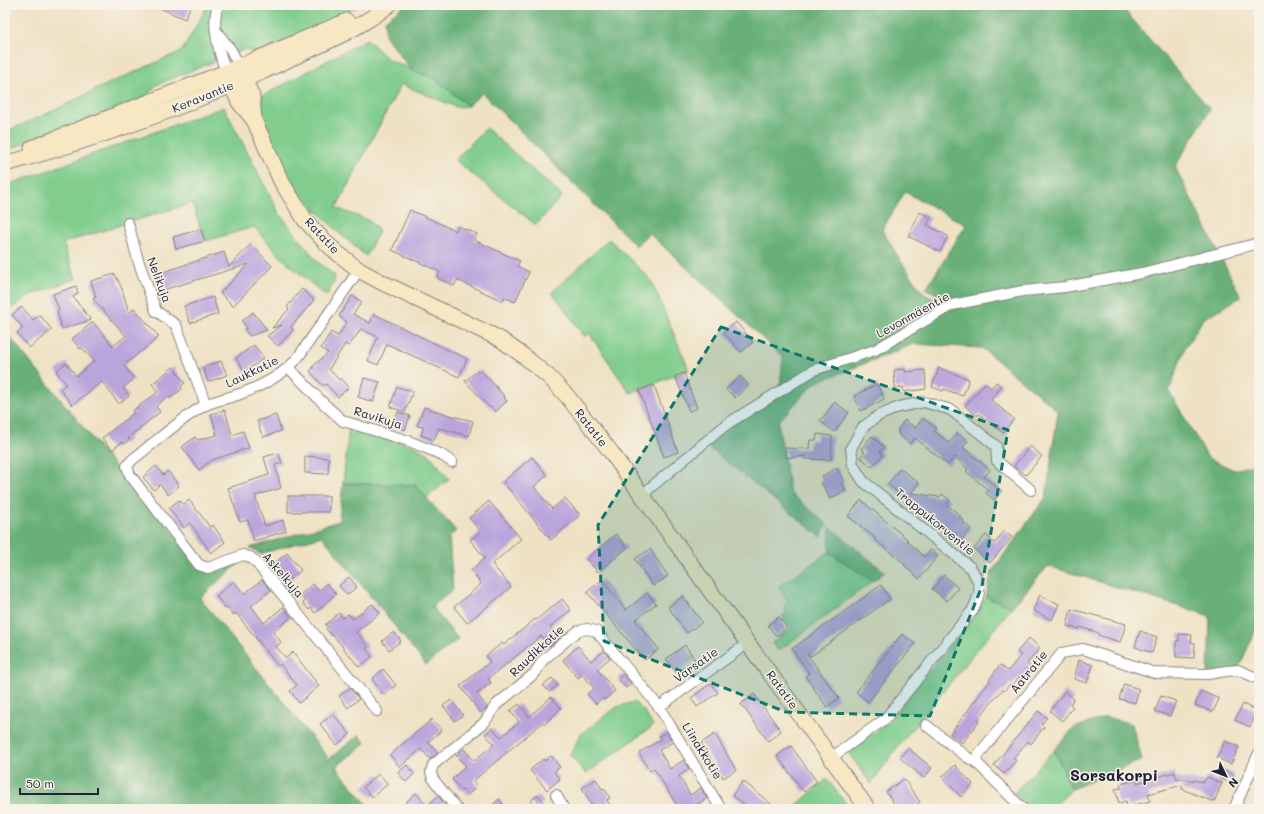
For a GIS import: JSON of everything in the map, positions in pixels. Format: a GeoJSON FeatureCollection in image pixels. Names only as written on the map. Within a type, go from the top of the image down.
{"type":"FeatureCollection","features":[{"type":"Feature","properties":{"kind":"street"},"geometry":{"type":"LineString","coordinates":[[218,5],[215,22],[220,55],[232,69]]}},
{"type":"Feature","properties":{"kind":"street","name":"Keravantie"},"geometry":{"type":"LineString","coordinates":[[5,159],[232,69],[341,24],[381,5]]}},
{"type":"Feature","properties":{"kind":"street","name":"Keravantie"},"geometry":{"type":"LineString","coordinates":[[5,164],[44,154],[150,118],[238,83],[345,33],[370,19],[389,5]]}},
{"type":"Feature","properties":{"kind":"street","name":"Ratatie"},"geometry":{"type":"LineString","coordinates":[[232,69],[238,83],[240,102],[254,120],[281,181],[305,220],[326,243],[359,270],[500,339],[548,376],[567,396],[611,452],[868,809]]}},
{"type":"Feature","properties":{"kind":"street","name":"Nelikuja"},"geometry":{"type":"LineString","coordinates":[[128,223],[138,260],[156,311],[176,326],[206,405]]}},
{"type":"Feature","properties":{"kind":"street","name":"Levonmäentie"},"geometry":{"type":"LineString","coordinates":[[642,497],[650,488],[721,428],[814,370],[875,350],[952,305],[1023,291],[1065,286],[1142,273],[1259,243]]}},
{"type":"Feature","properties":{"kind":"street","name":"Laukkatie"},"geometry":{"type":"LineString","coordinates":[[127,466],[133,459],[186,418],[206,405],[241,394],[275,377],[289,368],[359,270]]}},
{"type":"Feature","properties":{"kind":"street","name":"Ravikuja"},"geometry":{"type":"LineString","coordinates":[[289,368],[343,421],[409,440],[440,454],[452,462]]}},
{"type":"Feature","properties":{"kind":"street","name":"Trappukorventie"},"geometry":{"type":"LineString","coordinates":[[831,758],[885,718],[972,611],[979,598],[979,582],[970,568],[864,481],[853,465],[851,448],[863,427],[878,416],[899,407],[924,402],[951,410],[996,446],[998,461],[1031,490]]}},
{"type":"Feature","properties":{"kind":"street","name":"Askelkuja"},"geometry":{"type":"LineString","coordinates":[[127,466],[130,475],[199,565],[208,568],[243,555],[250,557],[255,561],[377,711]]}},
{"type":"Feature","properties":{"kind":"street","name":"Raudikkotie"},"geometry":{"type":"LineString","coordinates":[[458,809],[433,779],[431,772],[433,765],[484,722],[496,705],[534,673],[543,660],[578,631],[587,629],[596,631],[659,707]]}},
{"type":"Feature","properties":{"kind":"street","name":"Varsatie"},"geometry":{"type":"LineString","coordinates":[[659,707],[748,644]]}},
{"type":"Feature","properties":{"kind":"street","name":"Aatratie"},"geometry":{"type":"LineString","coordinates":[[976,762],[978,754],[1062,653],[1083,650],[1155,673],[1208,674],[1238,670],[1259,679]]}},
{"type":"Feature","properties":{"kind":"street","name":"Liinakkotie"},"geometry":{"type":"LineString","coordinates":[[659,707],[721,809]]}},
{"type":"Feature","properties":{"kind":"street"},"geometry":{"type":"LineString","coordinates":[[926,725],[967,757],[976,762],[1021,808]]}},
{"type":"Feature","properties":{"kind":"street"},"geometry":{"type":"LineString","coordinates":[[1234,809],[1259,752]]}},
{"type":"Feature","properties":{"kind":"street"},"geometry":{"type":"LineString","coordinates":[[556,795],[564,809]]}},
{"type":"Feature","properties":{"kind":"highlighted area"},"geometry":{"type":"Polygon","coordinates":[[[721,327],[1008,430],[982,586],[930,716],[786,712],[604,641],[598,525],[721,327]]]}},
{"type":"Feature","properties":{"kind":"green space"},"geometry":{"type":"Polygon","coordinates":[[[208,5],[361,5],[264,51],[254,53],[245,49],[156,85],[146,97],[5,151],[5,132],[182,51],[208,5]]]}},
{"type":"Feature","properties":{"kind":"green space"},"geometry":{"type":"Polygon","coordinates":[[[405,5],[1120,5],[1210,109],[1175,167],[1241,297],[1203,319],[1185,348],[1169,391],[1208,458],[1234,470],[1259,463],[1259,631],[1256,630],[1238,669],[1208,673],[1210,616],[1048,566],[1012,607],[986,597],[992,571],[1046,497],[1058,411],[982,348],[914,344],[815,383],[778,422],[790,493],[827,524],[821,537],[708,447],[730,426],[815,373],[876,352],[953,301],[926,289],[966,225],[905,192],[882,230],[902,263],[924,294],[946,305],[873,348],[780,386],[783,357],[649,233],[636,246],[482,93],[468,106],[437,80],[411,70],[385,35],[385,20],[405,5]]]}},
{"type":"Feature","properties":{"kind":"green space"},"geometry":{"type":"Polygon","coordinates":[[[367,39],[389,60],[437,80],[468,106],[456,107],[401,84],[336,208],[370,221],[379,231],[366,256],[340,234],[295,189],[271,142],[257,99],[367,39]]]}},
{"type":"Feature","properties":{"kind":"green space"},"geometry":{"type":"Polygon","coordinates":[[[224,107],[279,213],[317,261],[335,276],[334,283],[326,296],[283,259],[254,227],[205,241],[192,203],[63,243],[76,279],[30,295],[5,313],[5,186],[224,107]]]}},
{"type":"Feature","properties":{"kind":"green space"},"geometry":{"type":"Polygon","coordinates":[[[486,128],[562,196],[536,225],[455,160],[486,128]]]}},
{"type":"Feature","properties":{"kind":"green space"},"geometry":{"type":"Polygon","coordinates":[[[609,239],[651,280],[689,370],[630,393],[589,333],[585,337],[552,292],[609,239]]]}},
{"type":"Feature","properties":{"kind":"green space"},"geometry":{"type":"Polygon","coordinates":[[[5,331],[117,469],[129,475],[202,570],[242,560],[200,598],[329,759],[359,735],[366,743],[336,767],[371,809],[5,809],[5,331]]]}},
{"type":"Feature","properties":{"kind":"green space"},"geometry":{"type":"Polygon","coordinates":[[[349,427],[408,444],[428,453],[449,479],[427,498],[415,485],[343,483],[349,427]]]}},
{"type":"Feature","properties":{"kind":"green space"},"geometry":{"type":"Polygon","coordinates":[[[343,483],[415,485],[456,531],[449,537],[453,590],[432,607],[458,639],[426,665],[322,536],[260,554],[250,548],[339,521],[343,483]]]}},
{"type":"Feature","properties":{"kind":"green space"},"geometry":{"type":"Polygon","coordinates":[[[830,527],[885,572],[873,581],[829,552],[830,527]]]}},
{"type":"Feature","properties":{"kind":"green space"},"geometry":{"type":"Polygon","coordinates":[[[829,552],[873,581],[778,651],[772,643],[792,628],[782,616],[787,612],[784,606],[788,602],[778,587],[829,552]]]}},
{"type":"Feature","properties":{"kind":"green space"},"geometry":{"type":"Polygon","coordinates":[[[986,597],[1012,607],[900,744],[871,784],[848,752],[886,724],[977,613],[986,597]]]}},
{"type":"Feature","properties":{"kind":"green space"},"geometry":{"type":"Polygon","coordinates":[[[634,702],[644,711],[653,726],[586,774],[570,755],[581,734],[617,707],[634,702]]]}},
{"type":"Feature","properties":{"kind":"green space"},"geometry":{"type":"Polygon","coordinates":[[[1106,717],[1132,724],[1142,760],[1072,789],[1054,750],[1074,728],[1106,717]]]}},
{"type":"Feature","properties":{"kind":"green space"},"geometry":{"type":"Polygon","coordinates":[[[1054,750],[1072,789],[1051,809],[1029,809],[1014,793],[1054,750]]]}},
{"type":"Feature","properties":{"kind":"green space"},"geometry":{"type":"Polygon","coordinates":[[[827,779],[847,805],[845,808],[792,809],[827,779]]]}},
{"type":"Feature","properties":{"kind":"building"},"geometry":{"type":"Polygon","coordinates":[[[153,5],[191,5],[185,19],[153,5]]]}},
{"type":"Feature","properties":{"kind":"building"},"geometry":{"type":"Polygon","coordinates":[[[410,210],[456,231],[458,226],[477,234],[474,240],[520,261],[517,266],[529,272],[515,302],[504,297],[503,301],[457,280],[454,286],[437,278],[440,272],[392,250],[410,210]]]}},
{"type":"Feature","properties":{"kind":"building"},"geometry":{"type":"Polygon","coordinates":[[[920,212],[931,218],[927,225],[948,236],[940,252],[908,236],[920,212]]]}},
{"type":"Feature","properties":{"kind":"building"},"geometry":{"type":"Polygon","coordinates":[[[201,229],[205,241],[176,249],[173,237],[201,229]]]}},
{"type":"Feature","properties":{"kind":"building"},"geometry":{"type":"Polygon","coordinates":[[[251,244],[272,266],[233,306],[220,293],[249,264],[163,290],[157,274],[224,252],[229,267],[251,244]]]}},
{"type":"Feature","properties":{"kind":"building"},"geometry":{"type":"Polygon","coordinates":[[[115,274],[122,289],[129,313],[134,308],[159,337],[124,365],[134,379],[123,388],[129,396],[119,404],[102,382],[72,405],[60,389],[66,384],[56,371],[66,363],[77,376],[94,361],[82,348],[80,349],[72,339],[93,322],[113,346],[126,336],[93,299],[96,297],[91,281],[115,274]]]}},
{"type":"Feature","properties":{"kind":"building"},"geometry":{"type":"Polygon","coordinates":[[[76,286],[78,293],[73,297],[91,320],[62,329],[57,311],[59,310],[53,294],[76,286]]]}},
{"type":"Feature","properties":{"kind":"building"},"geometry":{"type":"Polygon","coordinates":[[[302,289],[314,300],[291,327],[293,330],[278,346],[267,336],[282,325],[272,328],[289,309],[287,307],[302,289]]]}},
{"type":"Feature","properties":{"kind":"building"},"geometry":{"type":"Polygon","coordinates":[[[352,296],[362,302],[353,314],[370,323],[374,314],[467,359],[459,377],[387,344],[378,365],[368,361],[378,337],[361,329],[349,346],[345,344],[329,369],[339,380],[341,378],[349,387],[338,397],[326,384],[323,386],[310,371],[314,368],[312,367],[328,353],[321,348],[331,332],[338,336],[347,322],[339,316],[352,296]]]}},
{"type":"Feature","properties":{"kind":"building"},"geometry":{"type":"Polygon","coordinates":[[[213,297],[218,314],[190,323],[184,306],[213,297]]]}},
{"type":"Feature","properties":{"kind":"building"},"geometry":{"type":"Polygon","coordinates":[[[22,307],[33,320],[40,315],[52,330],[29,348],[17,333],[23,328],[12,315],[22,307]]]}},
{"type":"Feature","properties":{"kind":"building"},"geometry":{"type":"Polygon","coordinates":[[[253,312],[267,330],[250,336],[244,329],[247,328],[242,321],[253,312]]]}},
{"type":"Feature","properties":{"kind":"building"},"geometry":{"type":"Polygon","coordinates":[[[736,322],[753,342],[741,352],[724,333],[736,322]]]}},
{"type":"Feature","properties":{"kind":"building"},"geometry":{"type":"Polygon","coordinates":[[[254,345],[264,358],[245,372],[236,358],[254,345]]]}},
{"type":"Feature","properties":{"kind":"building"},"geometry":{"type":"Polygon","coordinates":[[[221,361],[227,375],[208,382],[203,367],[221,361]]]}},
{"type":"Feature","properties":{"kind":"building"},"geometry":{"type":"Polygon","coordinates":[[[173,367],[185,383],[181,386],[182,389],[170,398],[168,396],[156,406],[160,412],[131,435],[128,438],[130,439],[124,444],[122,442],[112,450],[102,438],[134,413],[132,411],[158,392],[152,384],[173,367]]]}},
{"type":"Feature","properties":{"kind":"building"},"geometry":{"type":"Polygon","coordinates":[[[939,368],[969,379],[963,396],[944,389],[943,391],[932,387],[939,368]]]}},
{"type":"Feature","properties":{"kind":"building"},"geometry":{"type":"Polygon","coordinates":[[[905,369],[905,372],[925,370],[926,389],[904,392],[903,387],[895,388],[894,370],[905,369]]]}},
{"type":"Feature","properties":{"kind":"building"},"geometry":{"type":"Polygon","coordinates":[[[478,370],[480,372],[481,370],[507,401],[495,412],[465,381],[478,370]]]}},
{"type":"Feature","properties":{"kind":"building"},"geometry":{"type":"Polygon","coordinates":[[[684,373],[697,408],[689,411],[675,376],[684,373]]]}},
{"type":"Feature","properties":{"kind":"building"},"geometry":{"type":"Polygon","coordinates":[[[740,376],[749,385],[735,398],[726,389],[740,376]]]}},
{"type":"Feature","properties":{"kind":"building"},"geometry":{"type":"Polygon","coordinates":[[[364,378],[380,382],[373,402],[358,397],[364,378]]]}},
{"type":"Feature","properties":{"kind":"building"},"geometry":{"type":"Polygon","coordinates":[[[996,382],[1002,386],[991,400],[1014,419],[1003,433],[979,414],[977,416],[965,406],[985,383],[991,388],[996,382]]]}},
{"type":"Feature","properties":{"kind":"building"},"geometry":{"type":"Polygon","coordinates":[[[877,384],[884,399],[861,411],[854,396],[877,384]]]}},
{"type":"Feature","properties":{"kind":"building"},"geometry":{"type":"Polygon","coordinates":[[[654,385],[678,452],[664,457],[639,390],[654,385]]]}},
{"type":"Feature","properties":{"kind":"building"},"geometry":{"type":"Polygon","coordinates":[[[397,387],[413,391],[405,412],[390,407],[397,387]]]}},
{"type":"Feature","properties":{"kind":"building"},"geometry":{"type":"Polygon","coordinates":[[[835,402],[849,413],[834,432],[820,421],[835,402]]]}},
{"type":"Feature","properties":{"kind":"building"},"geometry":{"type":"Polygon","coordinates":[[[424,407],[473,421],[469,436],[439,428],[434,440],[421,435],[424,427],[417,426],[424,407]]]}},
{"type":"Feature","properties":{"kind":"building"},"geometry":{"type":"Polygon","coordinates":[[[225,410],[232,435],[243,431],[249,448],[212,460],[199,470],[182,447],[195,437],[198,440],[217,435],[211,414],[225,410]]]}},
{"type":"Feature","properties":{"kind":"building"},"geometry":{"type":"Polygon","coordinates":[[[398,412],[410,416],[405,430],[393,426],[398,412]]]}},
{"type":"Feature","properties":{"kind":"building"},"geometry":{"type":"Polygon","coordinates":[[[276,415],[281,431],[263,437],[257,421],[276,415]]]}},
{"type":"Feature","properties":{"kind":"building"},"geometry":{"type":"Polygon","coordinates":[[[923,418],[936,428],[934,431],[949,443],[957,433],[968,441],[963,447],[990,470],[984,477],[1002,491],[994,500],[986,493],[988,490],[966,471],[968,469],[955,457],[948,465],[915,438],[910,444],[898,434],[898,429],[905,420],[915,428],[923,418]]]}},
{"type":"Feature","properties":{"kind":"building"},"geometry":{"type":"Polygon","coordinates":[[[817,434],[832,436],[831,460],[805,459],[805,456],[787,458],[785,448],[809,449],[810,440],[816,440],[817,434]]]}},
{"type":"Feature","properties":{"kind":"building"},"geometry":{"type":"Polygon","coordinates":[[[872,436],[884,447],[880,452],[883,455],[872,467],[860,457],[865,452],[861,449],[872,436]]]}},
{"type":"Feature","properties":{"kind":"building"},"geometry":{"type":"Polygon","coordinates":[[[1030,446],[1042,456],[1026,475],[1014,466],[1030,446]]]}},
{"type":"Feature","properties":{"kind":"building"},"geometry":{"type":"Polygon","coordinates":[[[278,453],[282,463],[275,465],[281,488],[255,496],[265,526],[283,520],[286,531],[254,541],[248,520],[240,522],[228,488],[269,475],[264,457],[278,453]]]}},
{"type":"Feature","properties":{"kind":"building"},"geometry":{"type":"Polygon","coordinates":[[[305,456],[329,458],[328,474],[305,473],[305,456]]]}},
{"type":"Feature","properties":{"kind":"building"},"geometry":{"type":"Polygon","coordinates":[[[532,457],[547,475],[534,487],[552,509],[565,498],[580,515],[551,540],[503,482],[532,457]]]}},
{"type":"Feature","properties":{"kind":"building"},"geometry":{"type":"Polygon","coordinates":[[[156,466],[163,475],[168,471],[179,486],[168,495],[160,484],[154,490],[143,477],[156,466]]]}},
{"type":"Feature","properties":{"kind":"building"},"geometry":{"type":"Polygon","coordinates":[[[837,468],[846,490],[830,499],[821,482],[824,480],[822,476],[837,468]]]}},
{"type":"Feature","properties":{"kind":"building"},"geometry":{"type":"Polygon","coordinates":[[[900,468],[919,483],[911,493],[940,497],[942,494],[950,500],[947,505],[961,516],[959,517],[971,529],[960,542],[941,526],[942,525],[904,495],[903,497],[888,484],[900,468]]]}},
{"type":"Feature","properties":{"kind":"building"},"geometry":{"type":"Polygon","coordinates":[[[288,496],[329,496],[329,512],[288,512],[288,496]]]}},
{"type":"Feature","properties":{"kind":"building"},"geometry":{"type":"Polygon","coordinates":[[[179,500],[183,505],[189,500],[210,527],[213,525],[225,542],[211,553],[190,523],[184,528],[169,508],[179,500]]]}},
{"type":"Feature","properties":{"kind":"building"},"geometry":{"type":"Polygon","coordinates":[[[861,500],[908,540],[907,541],[924,557],[931,550],[938,556],[919,579],[904,565],[905,564],[848,516],[861,500]]]}},
{"type":"Feature","properties":{"kind":"building"},"geometry":{"type":"Polygon","coordinates":[[[489,501],[521,539],[492,564],[511,587],[467,623],[454,607],[481,584],[471,570],[485,558],[470,540],[481,532],[469,518],[489,501]]]}},
{"type":"Feature","properties":{"kind":"building"},"geometry":{"type":"Polygon","coordinates":[[[1004,531],[1012,537],[990,563],[974,549],[986,535],[995,543],[1004,531]]]}},
{"type":"Feature","properties":{"kind":"building"},"geometry":{"type":"Polygon","coordinates":[[[616,534],[627,548],[598,572],[586,559],[616,534]]]}},
{"type":"Feature","properties":{"kind":"building"},"geometry":{"type":"Polygon","coordinates":[[[650,549],[668,576],[653,586],[635,559],[650,549]]]}},
{"type":"Feature","properties":{"kind":"building"},"geometry":{"type":"Polygon","coordinates":[[[287,553],[301,570],[288,581],[275,563],[287,553]]]}},
{"type":"Feature","properties":{"kind":"building"},"geometry":{"type":"Polygon","coordinates":[[[944,575],[958,588],[947,601],[932,589],[944,575]]]}},
{"type":"Feature","properties":{"kind":"building"},"geometry":{"type":"Polygon","coordinates":[[[349,577],[357,587],[347,595],[339,586],[349,577]]]}},
{"type":"Feature","properties":{"kind":"building"},"geometry":{"type":"Polygon","coordinates":[[[262,580],[271,590],[251,606],[264,623],[283,607],[291,617],[273,632],[281,642],[276,647],[286,658],[293,652],[319,686],[299,703],[290,691],[297,685],[280,664],[278,666],[236,613],[233,615],[227,607],[225,608],[216,596],[234,581],[244,594],[262,580]]]}},
{"type":"Feature","properties":{"kind":"building"},"geometry":{"type":"Polygon","coordinates":[[[602,580],[626,610],[647,593],[656,604],[635,620],[659,649],[645,660],[587,592],[602,580]]]}},
{"type":"Feature","properties":{"kind":"building"},"geometry":{"type":"Polygon","coordinates":[[[327,583],[336,594],[315,613],[311,608],[309,610],[303,603],[305,601],[300,595],[313,584],[319,591],[327,583]]]}},
{"type":"Feature","properties":{"kind":"building"},"geometry":{"type":"Polygon","coordinates":[[[881,585],[890,599],[811,656],[807,654],[839,698],[827,707],[805,676],[809,673],[792,649],[881,585]]]}},
{"type":"Feature","properties":{"kind":"building"},"geometry":{"type":"Polygon","coordinates":[[[1040,595],[1059,604],[1052,620],[1033,610],[1040,595]]]}},
{"type":"Feature","properties":{"kind":"building"},"geometry":{"type":"Polygon","coordinates":[[[683,596],[702,622],[687,633],[668,607],[683,596]]]}},
{"type":"Feature","properties":{"kind":"building"},"geometry":{"type":"Polygon","coordinates":[[[562,599],[571,610],[550,627],[560,638],[550,646],[541,636],[488,679],[491,683],[477,694],[487,707],[481,713],[460,686],[490,662],[486,656],[502,643],[504,645],[562,599]]]}},
{"type":"Feature","properties":{"kind":"building"},"geometry":{"type":"Polygon","coordinates":[[[372,604],[380,613],[356,632],[368,647],[366,649],[372,657],[359,667],[333,635],[332,636],[326,629],[328,627],[325,625],[339,613],[343,618],[348,614],[353,619],[372,604]]]}},
{"type":"Feature","properties":{"kind":"building"},"geometry":{"type":"Polygon","coordinates":[[[1071,609],[1126,624],[1120,642],[1080,627],[1079,629],[1067,626],[1071,609]]]}},
{"type":"Feature","properties":{"kind":"building"},"geometry":{"type":"Polygon","coordinates":[[[779,617],[787,628],[776,636],[768,625],[779,617]]]}},
{"type":"Feature","properties":{"kind":"building"},"geometry":{"type":"Polygon","coordinates":[[[1140,631],[1157,637],[1152,653],[1135,647],[1140,631]]]}},
{"type":"Feature","properties":{"kind":"building"},"geometry":{"type":"Polygon","coordinates":[[[394,632],[401,641],[389,650],[382,641],[394,632]]]}},
{"type":"Feature","properties":{"kind":"building"},"geometry":{"type":"Polygon","coordinates":[[[902,634],[915,644],[868,702],[856,692],[902,634]]]}},
{"type":"Feature","properties":{"kind":"building"},"geometry":{"type":"Polygon","coordinates":[[[1179,634],[1192,635],[1191,642],[1195,643],[1194,658],[1176,657],[1176,641],[1179,641],[1179,634]]]}},
{"type":"Feature","properties":{"kind":"building"},"geometry":{"type":"Polygon","coordinates":[[[1029,638],[1040,648],[1027,664],[1031,667],[1021,679],[1019,677],[1012,685],[1010,684],[1004,691],[1002,690],[977,720],[979,722],[962,743],[950,734],[990,681],[989,680],[1000,665],[1008,671],[1021,655],[1017,652],[1029,638]]]}},
{"type":"Feature","properties":{"kind":"building"},"geometry":{"type":"Polygon","coordinates":[[[685,645],[695,660],[676,673],[666,659],[685,645]]]}},
{"type":"Feature","properties":{"kind":"building"},"geometry":{"type":"Polygon","coordinates":[[[578,646],[591,661],[604,651],[610,658],[597,669],[615,691],[604,700],[602,698],[596,704],[587,694],[594,688],[582,674],[578,678],[563,660],[578,646]]]}},
{"type":"Feature","properties":{"kind":"building"},"geometry":{"type":"Polygon","coordinates":[[[1079,660],[1093,665],[1087,683],[1074,679],[1079,660]]]}},
{"type":"Feature","properties":{"kind":"building"},"geometry":{"type":"Polygon","coordinates":[[[383,669],[396,685],[384,695],[372,679],[383,669]]]}},
{"type":"Feature","properties":{"kind":"building"},"geometry":{"type":"Polygon","coordinates":[[[623,674],[631,684],[626,688],[618,679],[623,674]]]}},
{"type":"Feature","properties":{"kind":"building"},"geometry":{"type":"Polygon","coordinates":[[[552,678],[558,685],[549,692],[543,685],[552,678]]]}},
{"type":"Feature","properties":{"kind":"building"},"geometry":{"type":"Polygon","coordinates":[[[711,683],[718,693],[697,707],[691,698],[711,683]]]}},
{"type":"Feature","properties":{"kind":"building"},"geometry":{"type":"Polygon","coordinates":[[[1124,684],[1139,689],[1135,703],[1119,699],[1124,684]]]}},
{"type":"Feature","properties":{"kind":"building"},"geometry":{"type":"Polygon","coordinates":[[[350,688],[359,699],[348,708],[339,696],[350,688]]]}},
{"type":"Feature","properties":{"kind":"building"},"geometry":{"type":"Polygon","coordinates":[[[1065,691],[1074,699],[1070,704],[1073,707],[1062,721],[1050,711],[1065,691]]]}},
{"type":"Feature","properties":{"kind":"building"},"geometry":{"type":"Polygon","coordinates":[[[1201,691],[1219,699],[1213,712],[1195,705],[1201,691]]]}},
{"type":"Feature","properties":{"kind":"building"},"geometry":{"type":"Polygon","coordinates":[[[754,694],[781,731],[768,741],[741,704],[754,694]]]}},
{"type":"Feature","properties":{"kind":"building"},"geometry":{"type":"Polygon","coordinates":[[[1161,696],[1176,701],[1170,716],[1155,711],[1161,696]]]}},
{"type":"Feature","properties":{"kind":"building"},"geometry":{"type":"Polygon","coordinates":[[[551,697],[561,708],[545,724],[543,722],[473,781],[477,786],[468,795],[463,790],[462,791],[452,779],[466,766],[456,756],[464,749],[474,761],[494,744],[485,734],[492,728],[501,737],[519,722],[510,711],[519,704],[529,717],[551,697]]]}},
{"type":"Feature","properties":{"kind":"building"},"geometry":{"type":"Polygon","coordinates":[[[451,700],[463,715],[455,721],[443,706],[451,700]]]}},
{"type":"Feature","properties":{"kind":"building"},"geometry":{"type":"Polygon","coordinates":[[[1243,704],[1257,711],[1250,727],[1235,720],[1243,704]]]}},
{"type":"Feature","properties":{"kind":"building"},"geometry":{"type":"Polygon","coordinates":[[[1038,711],[1047,718],[1041,724],[1044,727],[1031,744],[1028,741],[1013,758],[1016,760],[1004,774],[994,765],[1038,711]]]}},
{"type":"Feature","properties":{"kind":"building"},"geometry":{"type":"Polygon","coordinates":[[[333,714],[350,734],[337,745],[320,724],[333,714]]]}},
{"type":"Feature","properties":{"kind":"building"},"geometry":{"type":"Polygon","coordinates":[[[432,719],[442,730],[428,742],[438,753],[430,759],[421,749],[400,767],[390,755],[432,719]]]}},
{"type":"Feature","properties":{"kind":"building"},"geometry":{"type":"Polygon","coordinates":[[[666,732],[673,742],[659,750],[670,769],[684,760],[689,769],[679,776],[690,795],[701,788],[707,798],[695,806],[697,809],[679,809],[654,768],[650,771],[639,753],[661,739],[659,736],[666,732]]]}},
{"type":"Feature","properties":{"kind":"building"},"geometry":{"type":"Polygon","coordinates":[[[715,734],[736,770],[723,778],[701,743],[715,734]]]}},
{"type":"Feature","properties":{"kind":"building"},"geometry":{"type":"Polygon","coordinates":[[[1225,741],[1239,747],[1231,764],[1217,758],[1225,741]]]}},
{"type":"Feature","properties":{"kind":"building"},"geometry":{"type":"Polygon","coordinates":[[[791,746],[817,782],[804,792],[777,756],[791,746]]]}},
{"type":"Feature","properties":{"kind":"building"},"geometry":{"type":"Polygon","coordinates":[[[908,748],[932,768],[924,778],[900,758],[908,748]]]}},
{"type":"Feature","properties":{"kind":"building"},"geometry":{"type":"Polygon","coordinates":[[[551,756],[560,767],[554,772],[560,779],[547,790],[530,770],[543,759],[545,761],[551,756]]]}},
{"type":"Feature","properties":{"kind":"building"},"geometry":{"type":"Polygon","coordinates":[[[407,765],[414,774],[406,782],[398,773],[407,765]]]}},
{"type":"Feature","properties":{"kind":"building"},"geometry":{"type":"Polygon","coordinates":[[[955,765],[973,784],[961,797],[942,777],[955,765]]]}},
{"type":"Feature","properties":{"kind":"building"},"geometry":{"type":"Polygon","coordinates":[[[1223,770],[1234,775],[1231,783],[1219,778],[1223,770]]]}},
{"type":"Feature","properties":{"kind":"building"},"geometry":{"type":"Polygon","coordinates":[[[1175,772],[1176,778],[1204,782],[1207,777],[1222,783],[1214,802],[1182,789],[1182,785],[1148,794],[1150,801],[1127,807],[1126,801],[1119,803],[1115,789],[1121,788],[1120,784],[1137,780],[1137,783],[1175,772]]]}},
{"type":"Feature","properties":{"kind":"building"},"geometry":{"type":"Polygon","coordinates":[[[379,774],[388,784],[372,797],[363,787],[379,774]]]}},
{"type":"Feature","properties":{"kind":"building"},"geometry":{"type":"Polygon","coordinates":[[[596,779],[601,788],[605,789],[610,798],[607,800],[612,809],[594,809],[582,788],[596,779]]]}},
{"type":"Feature","properties":{"kind":"building"},"geometry":{"type":"Polygon","coordinates":[[[904,779],[920,802],[910,809],[898,809],[886,792],[904,779]]]}},
{"type":"Feature","properties":{"kind":"building"},"geometry":{"type":"Polygon","coordinates":[[[743,781],[777,809],[750,809],[732,795],[743,781]]]}},
{"type":"Feature","properties":{"kind":"building"},"geometry":{"type":"Polygon","coordinates":[[[416,793],[427,806],[438,796],[445,805],[441,809],[411,809],[406,802],[416,793]]]}},
{"type":"Feature","properties":{"kind":"building"},"geometry":{"type":"Polygon","coordinates":[[[538,795],[544,802],[536,808],[530,801],[538,795]]]}},
{"type":"Feature","properties":{"kind":"building"},"geometry":{"type":"Polygon","coordinates":[[[499,799],[507,809],[488,809],[499,799]]]}},
{"type":"Feature","properties":{"kind":"district","name":"Sorsakorpi"},"geometry":{"type":"Point","coordinates":[1114,775]}}]}
